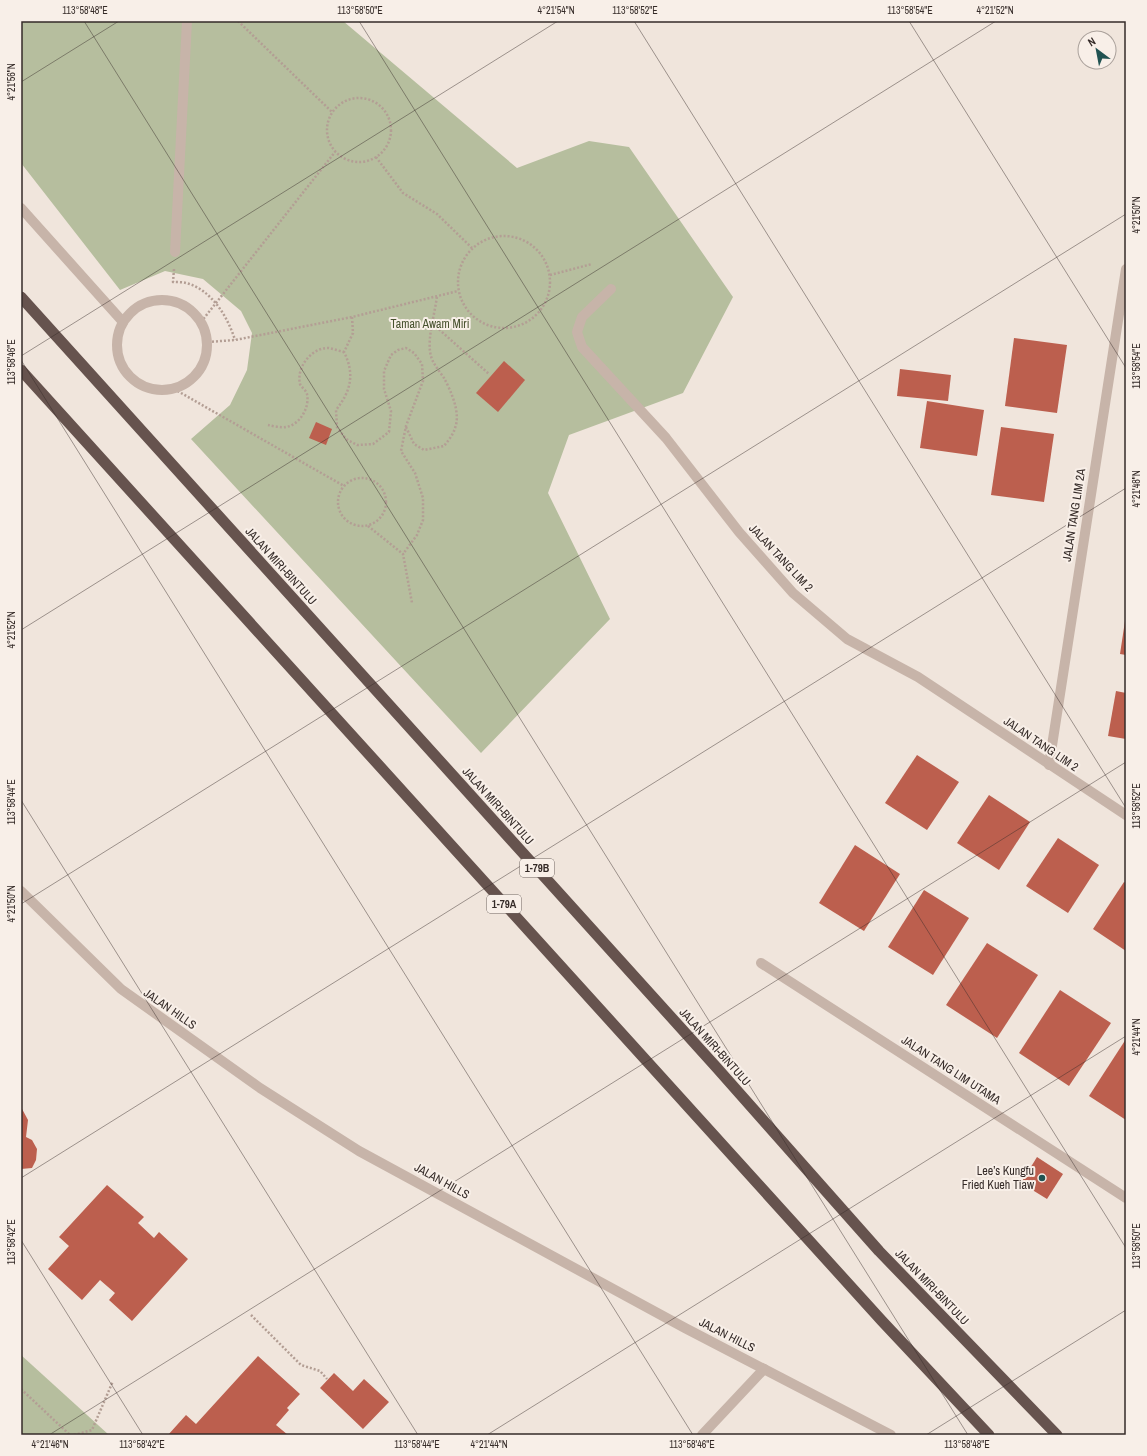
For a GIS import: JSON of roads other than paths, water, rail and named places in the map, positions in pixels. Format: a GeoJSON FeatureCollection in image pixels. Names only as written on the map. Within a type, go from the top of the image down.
{"type":"FeatureCollection","features":[{"type":"Feature","properties":{"kind":"highway","name":"JALAN MIRI-BINTULU"},"geometry":{"type":"LineString","coordinates":[[21,297],[712,1062],[879,1251],[1057,1435]]}},
{"type":"Feature","properties":{"kind":"highway","name":"1-79A"},"geometry":{"type":"LineString","coordinates":[[21,370],[876,1316],[990,1435]]}},
{"type":"Feature","properties":{"kind":"street"},"geometry":{"type":"LineString","coordinates":[[175,252],[187,21]]}},
{"type":"Feature","properties":{"kind":"street"},"geometry":{"type":"LineString","coordinates":[[21,208],[123,322]]}},
{"type":"Feature","properties":{"kind":"street","name":"JALAN TANG LIM 2A"},"geometry":{"type":"LineString","coordinates":[[1048,765],[1126,269]]}},
{"type":"Feature","properties":{"kind":"street","name":"JALAN TANG LIM 2"},"geometry":{"type":"LineString","coordinates":[[611,289],[582,317],[577,332],[582,347],[666,438],[739,532],[793,593],[847,639],[918,677],[1048,765],[1126,815]]}},
{"type":"Feature","properties":{"kind":"street"},"geometry":{"type":"LineString","coordinates":[[155,300],[168,300],[182,304],[193,311],[206,332],[208,342],[206,358],[199,372],[188,382],[174,389],[159,391],[144,387],[131,379],[121,367],[117,352],[117,337],[123,322],[131,312],[142,304],[155,300]]}},
{"type":"Feature","properties":{"kind":"street","name":"JALAN HILLS"},"geometry":{"type":"LineString","coordinates":[[21,891],[121,989],[260,1088],[359,1151],[685,1328],[892,1435]]}},
{"type":"Feature","properties":{"kind":"street","name":"JALAN TANG LIM UTAMA"},"geometry":{"type":"LineString","coordinates":[[761,963],[1126,1198]]}},
{"type":"Feature","properties":{"kind":"street"},"geometry":{"type":"LineString","coordinates":[[702,1435],[764,1369]]}},
{"type":"Feature","properties":{"kind":"place","name":"Lee’s Kungfu Fried Kueh Tiaw"},"geometry":{"type":"Point","coordinates":[1042,1178]}},
{"type":"Feature","properties":{"kind":"park label","name":"Taman Awam Miri"},"geometry":{"type":"Point","coordinates":[430,324]}}]}
